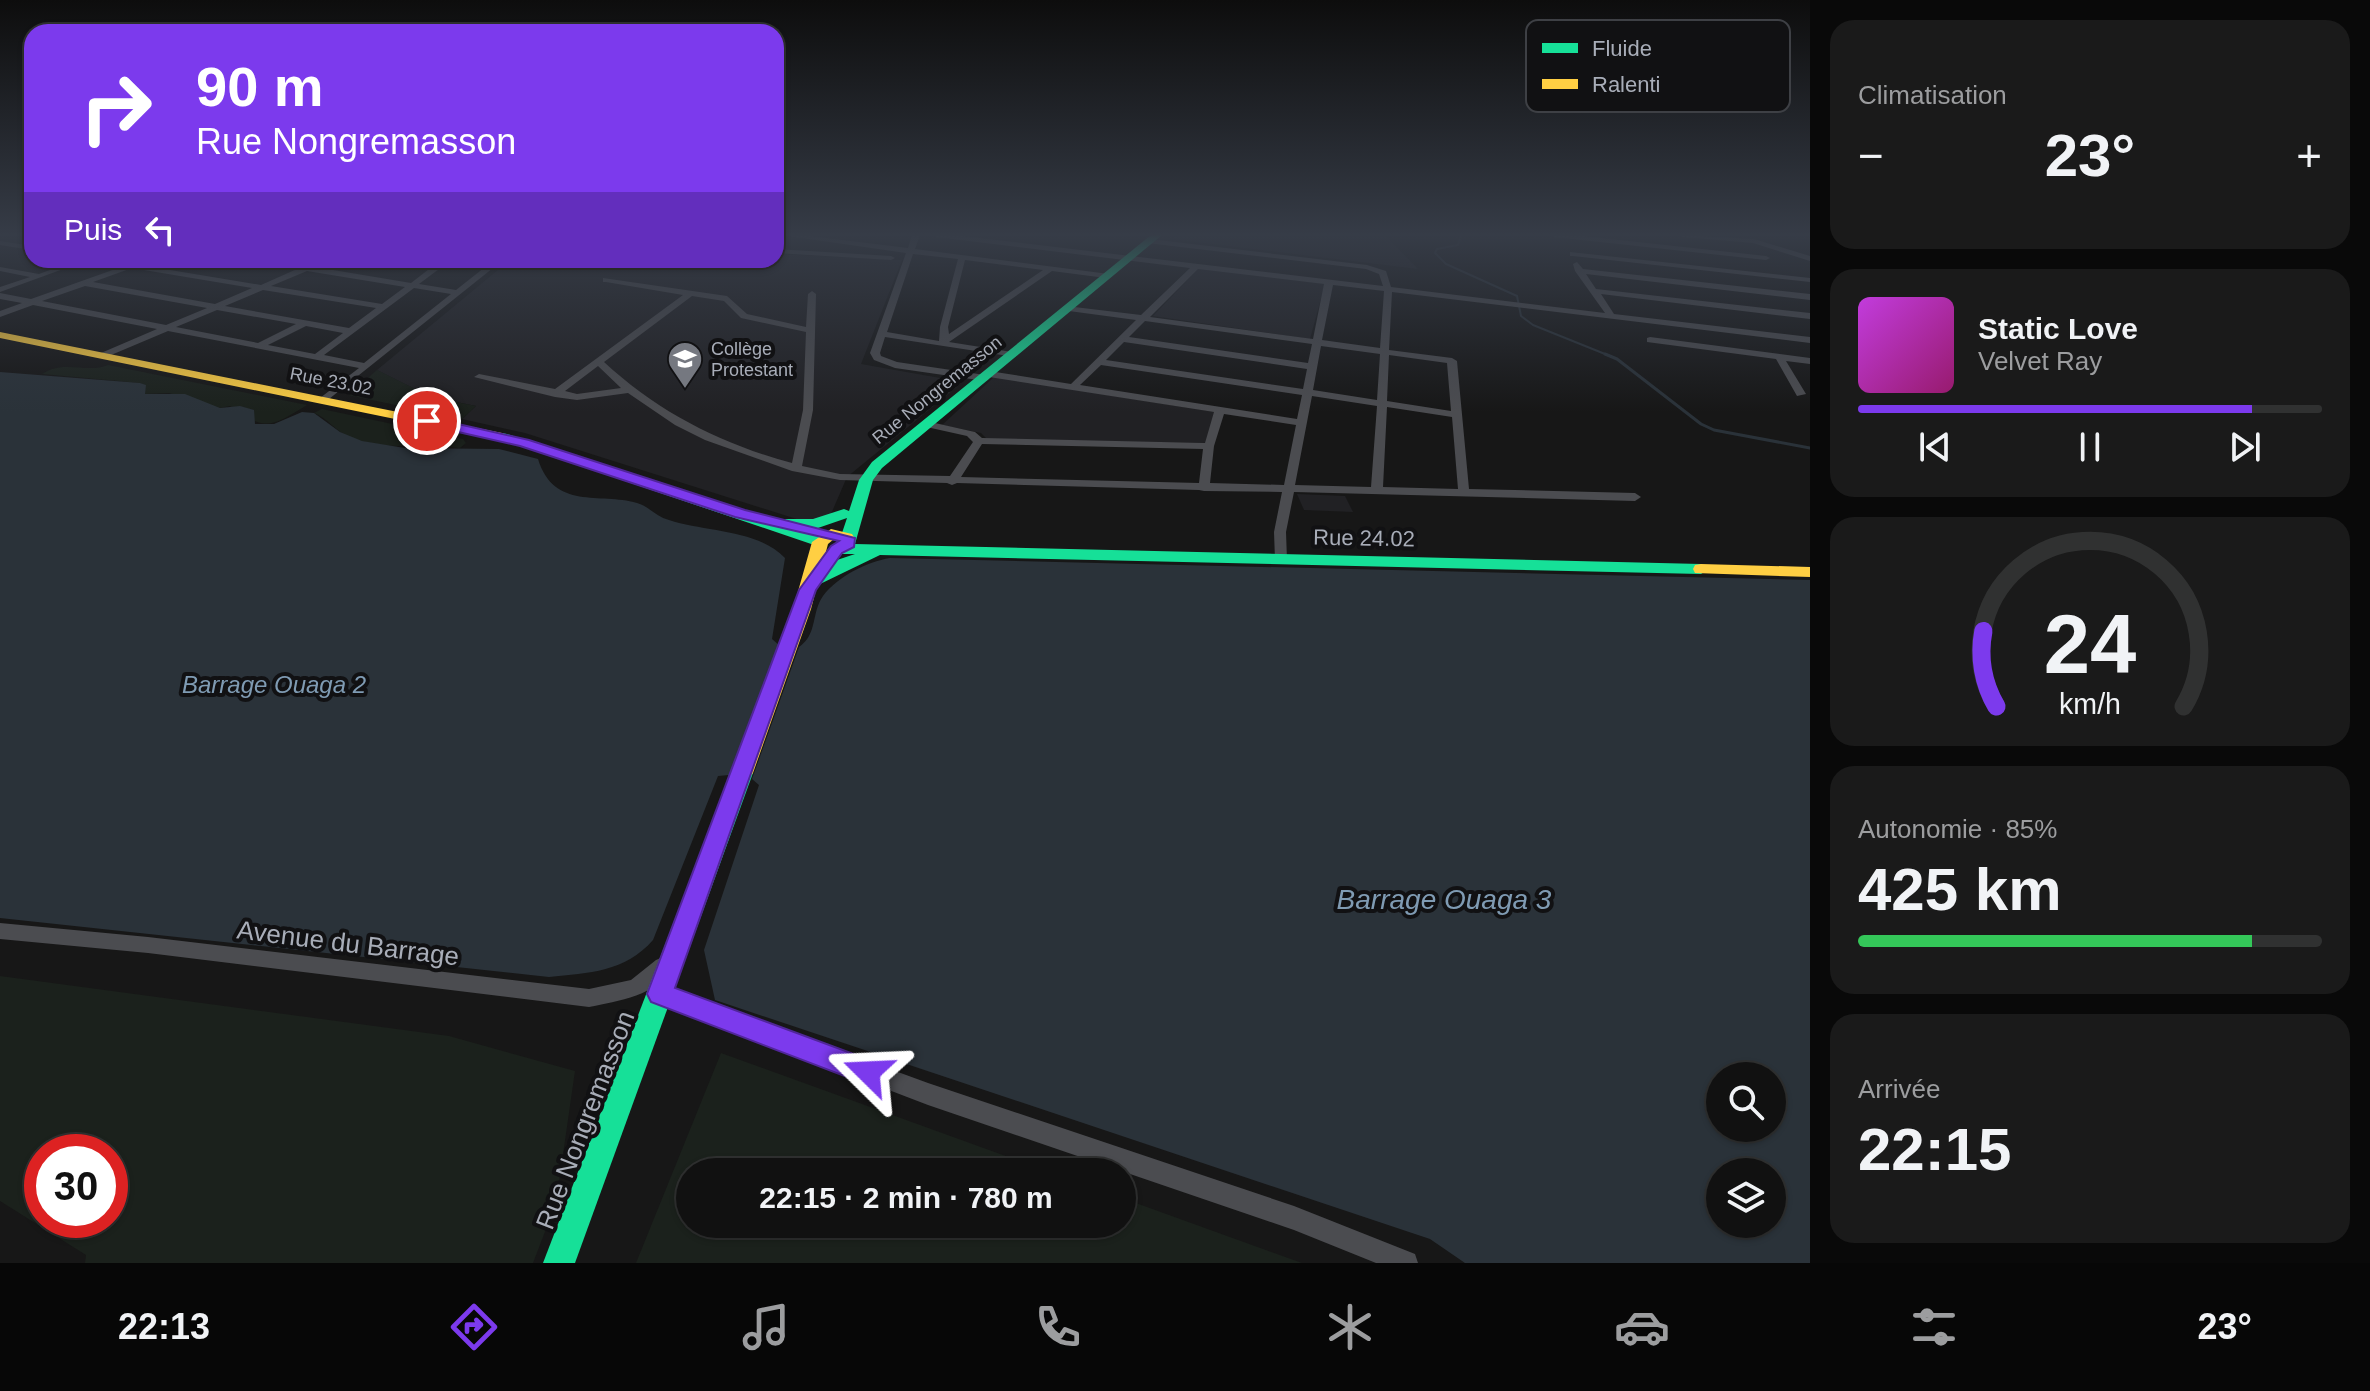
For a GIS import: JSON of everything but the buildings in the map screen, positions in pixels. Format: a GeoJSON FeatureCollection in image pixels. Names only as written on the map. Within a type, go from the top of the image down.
{"type":"FeatureCollection","features":[{"type":"Feature","properties":{"kind":"street"},"geometry":{"type":"LineString","coordinates":[[0,314],[54,294]]}},
{"type":"Feature","properties":{"kind":"street"},"geometry":{"type":"LineString","coordinates":[[144,294],[349,331]]}},
{"type":"Feature","properties":{"kind":"street"},"geometry":{"type":"LineString","coordinates":[[104,355],[247,294]]}},
{"type":"Feature","properties":{"kind":"street"},"geometry":{"type":"LineString","coordinates":[[299,294],[383,307]]}},
{"type":"Feature","properties":{"kind":"street"},"geometry":{"type":"LineString","coordinates":[[316,357],[401,294]]}},
{"type":"Feature","properties":{"kind":"street"},"geometry":{"type":"LineString","coordinates":[[324,400],[456,294]]}},
{"type":"Feature","properties":{"kind":"street"},"geometry":{"type":"LineString","coordinates":[[555,394],[689,294],[727,299],[744,316],[809,330]]}},
{"type":"Feature","properties":{"kind":"street"},"geometry":{"type":"LineString","coordinates":[[796,469],[808,410],[812,294]]}},
{"type":"Feature","properties":{"kind":"street"},"geometry":{"type":"LineString","coordinates":[[895,294],[875,353],[883,362],[1073,387],[1302,423]]}},
{"type":"Feature","properties":{"kind":"street"},"geometry":{"type":"LineString","coordinates":[[942,342],[953,294]]}},
{"type":"Feature","properties":{"kind":"street","name":"Rue Nongremasson"},"geometry":{"type":"LineString","coordinates":[[559,1263],[813,585],[808,579],[834,542],[877,465],[1085,294]]}},
{"type":"Feature","properties":{"kind":"street"},"geometry":{"type":"LineString","coordinates":[[1073,387],[1167,294]]}},
{"type":"Feature","properties":{"kind":"street"},"geometry":{"type":"LineString","coordinates":[[1281,560],[1280,532],[1327,294]]}},
{"type":"Feature","properties":{"kind":"street"},"geometry":{"type":"LineString","coordinates":[[1377,491],[1388,294]]}},
{"type":"Feature","properties":{"kind":"street"},"geometry":{"type":"LineString","coordinates":[[1423,294],[1810,340]]}},
{"type":"Feature","properties":{"kind":"street"},"geometry":{"type":"LineString","coordinates":[[1597,294],[1611,316]]}},
{"type":"Feature","properties":{"kind":"street"},"geometry":{"type":"LineString","coordinates":[[1621,294],[1810,315]]}},
{"type":"Feature","properties":{"kind":"street"},"geometry":{"type":"LineString","coordinates":[[1785,294],[1810,297]]}},
{"type":"Feature","properties":{"kind":"street"},"geometry":{"type":"LineString","coordinates":[[942,342],[1012,295]]}},
{"type":"Feature","properties":{"kind":"street"},"geometry":{"type":"LineString","coordinates":[[1795,295],[1810,315]]}},
{"type":"Feature","properties":{"kind":"street"},"geometry":{"type":"LineString","coordinates":[[0,296],[365,366]]}},
{"type":"Feature","properties":{"kind":"street"},"geometry":{"type":"LineString","coordinates":[[1069,308],[1453,362],[1454,414],[1464,493]]}},
{"type":"Feature","properties":{"kind":"street"},"geometry":{"type":"LineString","coordinates":[[946,319],[971,323]]}},
{"type":"Feature","properties":{"kind":"street"},"geometry":{"type":"LineString","coordinates":[[258,346],[303,324]]}},
{"type":"Feature","properties":{"kind":"street"},"geometry":{"type":"LineString","coordinates":[[881,334],[1012,355]]}},
{"type":"Feature","properties":{"kind":"street","name":"Rue 23.02"},"geometry":{"type":"LineString","coordinates":[[0,335],[524,443],[834,542]]}},
{"type":"Feature","properties":{"kind":"street"},"geometry":{"type":"LineString","coordinates":[[1121,339],[1313,367]]}},
{"type":"Feature","properties":{"kind":"street"},"geometry":{"type":"LineString","coordinates":[[1650,340],[1810,361]]}},
{"type":"Feature","properties":{"kind":"street"},"geometry":{"type":"LineString","coordinates":[[1779,356],[1801,394]]}},
{"type":"Feature","properties":{"kind":"street"},"geometry":{"type":"LineString","coordinates":[[598,361],[625,391],[736,450],[796,469],[864,485],[952,482],[1635,497]]}},
{"type":"Feature","properties":{"kind":"street"},"geometry":{"type":"LineString","coordinates":[[1098,362],[1454,414]]}},
{"type":"Feature","properties":{"kind":"street"},"geometry":{"type":"LineString","coordinates":[[479,377],[585,398],[625,391]]}},
{"type":"Feature","properties":{"kind":"street"},"geometry":{"type":"LineString","coordinates":[[1204,488],[1209,446],[1220,410]]}},
{"type":"Feature","properties":{"kind":"street"},"geometry":{"type":"LineString","coordinates":[[926,424],[971,434],[979,441],[1209,446]]}},
{"type":"Feature","properties":{"kind":"street"},"geometry":{"type":"LineString","coordinates":[[952,482],[979,441]]}},
{"type":"Feature","properties":{"kind":"street","name":"Rue 23.02"},"geometry":{"type":"LineString","coordinates":[[741,514],[776,522],[834,542]]}},
{"type":"Feature","properties":{"kind":"street"},"geometry":{"type":"LineString","coordinates":[[776,522],[815,524],[849,515],[866,534],[888,548]]}},
{"type":"Feature","properties":{"kind":"street","name":"Rue 24.02"},"geometry":{"type":"LineString","coordinates":[[834,542],[916,551],[1810,572]]}},
{"type":"Feature","properties":{"kind":"street"},"geometry":{"type":"LineString","coordinates":[[813,585],[853,560],[888,548]]}},
{"type":"Feature","properties":{"kind":"street","name":"Avenue du Barrage"},"geometry":{"type":"LineString","coordinates":[[0,931],[164,946],[589,998],[636,988],[652,977],[675,953]]}},
{"type":"Feature","properties":{"kind":"street"},"geometry":{"type":"LineString","coordinates":[[660,994],[928,1094],[1294,1218],[1406,1263]]}},
{"type":"Feature","properties":{"kind":"shaded area","name":"Collège Protestant"},"geometry":{"type":"Polygon","coordinates":[[[469,294],[889,294],[861,364],[963,382],[847,477],[831,514],[806,522],[525,433],[462,419],[476,406],[431,397],[377,370],[469,294]]]}},
{"type":"Feature","properties":{"kind":"shaded area"},"geometry":{"type":"Polygon","coordinates":[[[1174,294],[1322,294],[1310,339],[1153,316],[1174,294]]]}},
{"type":"Feature","properties":{"kind":"shaded area"},"geometry":{"type":"Polygon","coordinates":[[[108,365],[307,405],[268,424],[252,420],[230,406],[220,408],[169,393],[145,394],[145,385],[140,383],[42,374],[58,368],[108,365]]]}},
{"type":"Feature","properties":{"kind":"shaded area"},"geometry":{"type":"Polygon","coordinates":[[[377,370],[431,397],[476,406],[462,419],[348,395],[377,370]]]}},
{"type":"Feature","properties":{"kind":"shaded area"},"geometry":{"type":"Polygon","coordinates":[[[994,377],[1221,413],[1211,443],[988,440],[981,433],[942,425],[994,377]]]}},
{"type":"Feature","properties":{"kind":"shaded area"},"geometry":{"type":"Polygon","coordinates":[[[322,409],[463,439],[466,443],[460,448],[364,442],[351,438],[314,413],[322,409]]]}},
{"type":"Feature","properties":{"kind":"shaded area"},"geometry":{"type":"Polygon","coordinates":[[[1297,494],[1345,496],[1353,512],[1304,510],[1297,494]]]}},
{"type":"Feature","properties":{"kind":"shaded area"},"geometry":{"type":"Polygon","coordinates":[[[0,976],[449,1036],[575,1071],[556,1203],[533,1263],[85,1263],[86,1255],[59,1238],[128,1238],[128,1134],[24,1134],[24,1216],[0,1201],[0,976]]]}},
{"type":"Feature","properties":{"kind":"shaded area"},"geometry":{"type":"Polygon","coordinates":[[[721,1053],[1011,1158],[678,1158],[721,1053]]]}},
{"type":"Feature","properties":{"kind":"shaded area"},"geometry":{"type":"Polygon","coordinates":[[[676,1164],[676,1238],[1136,1238],[1136,1203],[1302,1263],[636,1263],[676,1164]]]}},
{"type":"Feature","properties":{"kind":"water","name":"Barrage Ouaga 2"},"geometry":{"type":"Polygon","coordinates":[[[0,372],[140,383],[146,385],[145,394],[185,394],[220,408],[240,406],[254,410],[255,424],[274,424],[302,412],[314,413],[340,432],[362,441],[405,448],[499,449],[538,459],[545,475],[567,493],[637,503],[669,520],[745,536],[785,558],[772,639],[780,646],[729,775],[718,776],[653,940],[631,959],[618,965],[592,972],[549,977],[0,918],[0,372]]]}},
{"type":"Feature","properties":{"kind":"water","name":"Barrage Ouaga 3"},"geometry":{"type":"Polygon","coordinates":[[[890,558],[1810,580],[1810,1263],[1465,1263],[1430,1239],[715,1000],[704,950],[759,785],[752,779],[799,647],[812,630],[819,603],[837,582],[863,567],[890,558]]]}},
{"type":"Feature","properties":{"kind":"waterway"},"geometry":{"type":"LineString","coordinates":[[1512,294],[1517,296],[1521,316],[1533,325],[1610,356]]}},
{"type":"Feature","properties":{"kind":"waterway"},"geometry":{"type":"LineString","coordinates":[[1605,354],[1617,359],[1701,424],[1714,430],[1810,448]]}},
{"type":"Feature","properties":{"kind":"traffic: fast"},"geometry":{"type":"LineString","coordinates":[[846,546],[866,480],[877,465],[1085,294]]}},
{"type":"Feature","properties":{"kind":"traffic: fast"},"geometry":{"type":"LineString","coordinates":[[502,437],[820,542]]}},
{"type":"Feature","properties":{"kind":"traffic: fast"},"geometry":{"type":"LineString","coordinates":[[786,524],[815,524],[844,514]]}},
{"type":"Feature","properties":{"kind":"traffic: fast"},"geometry":{"type":"LineString","coordinates":[[841,549],[1701,569]]}},
{"type":"Feature","properties":{"kind":"traffic: fast"},"geometry":{"type":"LineString","coordinates":[[818,580],[843,564],[872,554]]}},
{"type":"Feature","properties":{"kind":"traffic: fast"},"geometry":{"type":"LineString","coordinates":[[559,1263],[742,773]]}},
{"type":"Feature","properties":{"kind":"traffic: slow"},"geometry":{"type":"LineString","coordinates":[[0,335],[502,437]]}},
{"type":"Feature","properties":{"kind":"traffic: slow"},"geometry":{"type":"LineString","coordinates":[[742,773],[802,609],[820,542],[831,534],[846,537]]}},
{"type":"Feature","properties":{"kind":"traffic: slow"},"geometry":{"type":"LineString","coordinates":[[1701,569],[1810,572]]}},
{"type":"Feature","properties":{"kind":"place","name":"Collège Protestant"},"geometry":{"type":"Point","coordinates":[685,390]}},
{"type":"Feature","properties":{"kind":"route"},"geometry":{"type":"LineString","coordinates":[[427,421],[524,443],[741,514],[847,538],[848,544],[837,550],[808,590],[660,994],[868,1072]]}}]}
